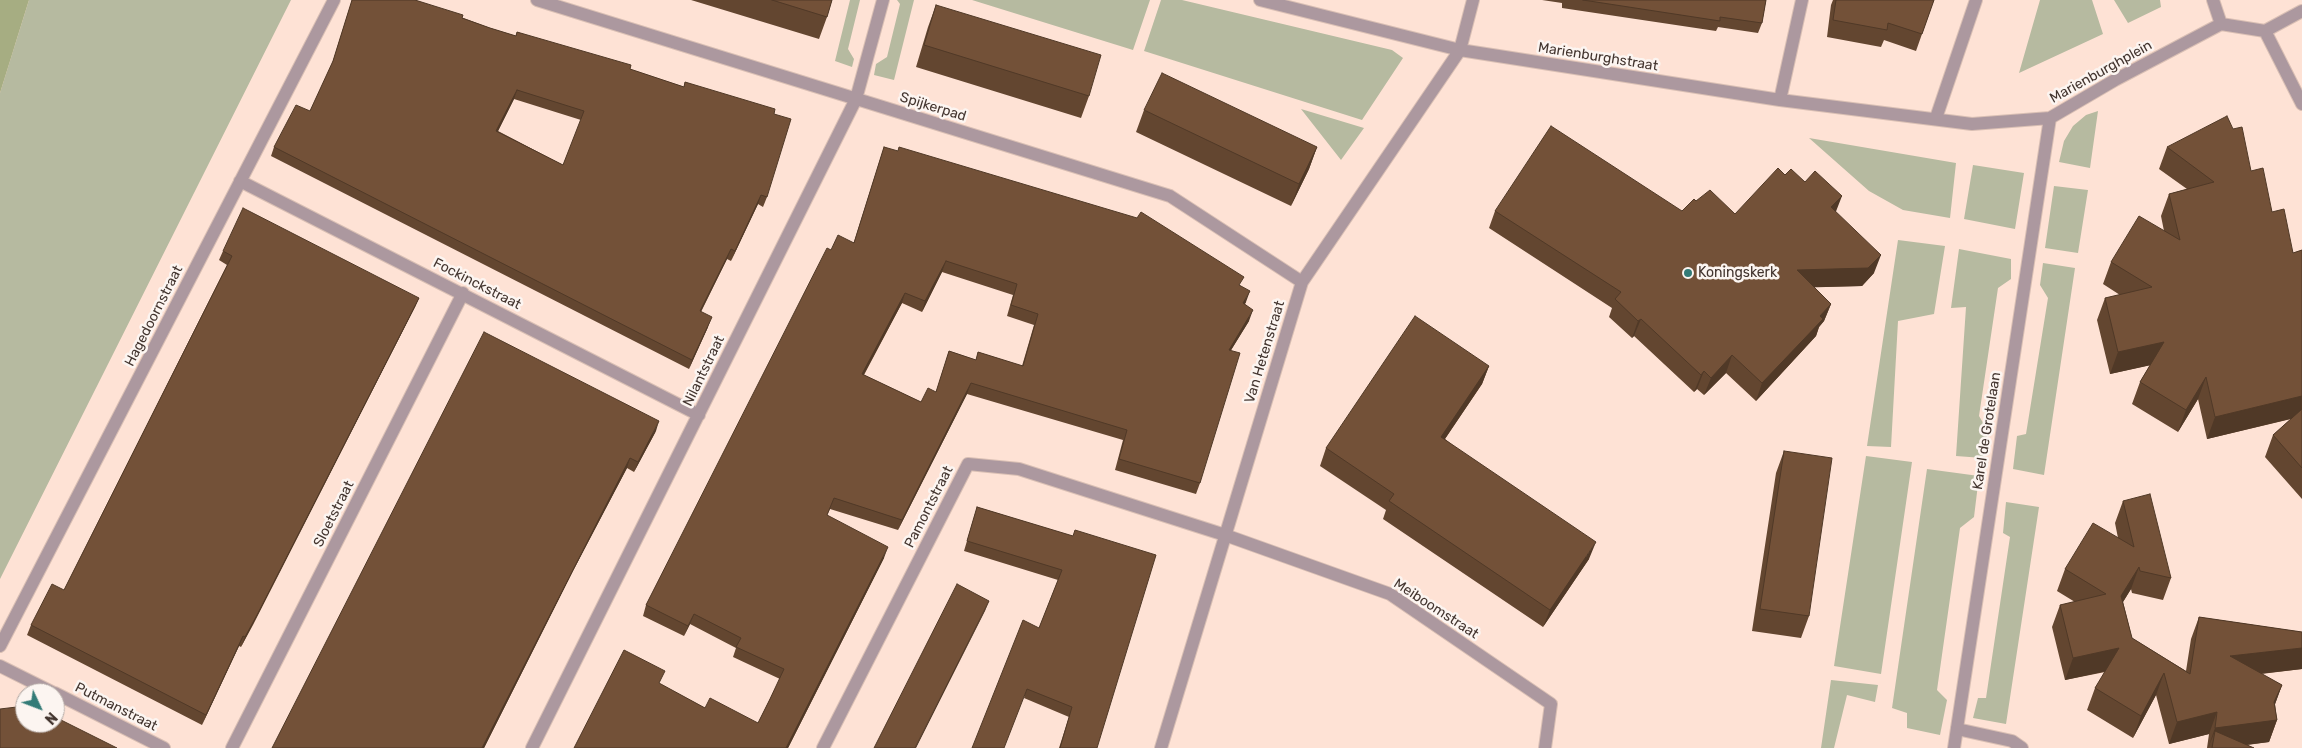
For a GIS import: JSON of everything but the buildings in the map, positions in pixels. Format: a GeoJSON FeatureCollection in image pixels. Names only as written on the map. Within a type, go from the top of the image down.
{"type":"FeatureCollection","features":[{"type":"Feature","properties":{"kind":"street","name":"Hagedoornstraat"},"geometry":{"type":"LineString","coordinates":[[0,646],[334,0]]}},
{"type":"Feature","properties":{"kind":"street","name":"Spijkerpad"},"geometry":{"type":"LineString","coordinates":[[537,0],[1170,196],[1302,282]]}},
{"type":"Feature","properties":{"kind":"street","name":"Nilantstraat"},"geometry":{"type":"LineString","coordinates":[[532,748],[856,99],[883,0]]}},
{"type":"Feature","properties":{"kind":"street","name":"Marienburghstraat"},"geometry":{"type":"LineString","coordinates":[[1260,0],[1460,50],[1780,100],[1936,118]]}},
{"type":"Feature","properties":{"kind":"street","name":"Van Hetenstraat"},"geometry":{"type":"LineString","coordinates":[[1162,748],[1302,282],[1460,50],[1473,0]]}},
{"type":"Feature","properties":{"kind":"street"},"geometry":{"type":"LineString","coordinates":[[1780,100],[1802,0]]}},
{"type":"Feature","properties":{"kind":"street"},"geometry":{"type":"LineString","coordinates":[[1936,118],[1976,0]]}},
{"type":"Feature","properties":{"kind":"street"},"geometry":{"type":"LineString","coordinates":[[2213,0],[2221,24],[2264,32],[2302,11]]}},
{"type":"Feature","properties":{"kind":"street","name":"Marienburghplein"},"geometry":{"type":"LineString","coordinates":[[1936,118],[1972,124],[2050,118],[2115,80],[2221,24]]}},
{"type":"Feature","properties":{"kind":"street"},"geometry":{"type":"LineString","coordinates":[[2264,32],[2302,104]]}},
{"type":"Feature","properties":{"kind":"street","name":"Karel de Grotelaan"},"geometry":{"type":"LineString","coordinates":[[1954,748],[2050,118]]}},
{"type":"Feature","properties":{"kind":"street","name":"Fockinckstraat"},"geometry":{"type":"LineString","coordinates":[[240,182],[699,415]]}},
{"type":"Feature","properties":{"kind":"street","name":"Sloetstraat"},"geometry":{"type":"LineString","coordinates":[[232,748],[463,294]]}},
{"type":"Feature","properties":{"kind":"street","name":"Pamontstraat"},"geometry":{"type":"LineString","coordinates":[[823,748],[968,464],[1019,469],[1225,535]]}},
{"type":"Feature","properties":{"kind":"street","name":"Meiboomstraat"},"geometry":{"type":"LineString","coordinates":[[1225,535],[1390,594],[1550,704],[1545,748]]}},
{"type":"Feature","properties":{"kind":"street","name":"Putmanstraat"},"geometry":{"type":"LineString","coordinates":[[0,666],[35,683]]}},
{"type":"Feature","properties":{"kind":"street","name":"Putmanstraat"},"geometry":{"type":"LineString","coordinates":[[65,698],[164,748]]}},
{"type":"Feature","properties":{"kind":"street"},"geometry":{"type":"LineString","coordinates":[[1957,728],[2012,741],[2022,748]]}},
{"type":"Feature","properties":{"kind":"green space"},"geometry":{"type":"Polygon","coordinates":[[[0,0],[29,0],[0,93],[0,0]]]}},
{"type":"Feature","properties":{"kind":"green space"},"geometry":{"type":"Polygon","coordinates":[[[29,0],[291,0],[0,579],[0,93],[29,0]]]}},
{"type":"Feature","properties":{"kind":"green space"},"geometry":{"type":"Polygon","coordinates":[[[850,0],[860,0],[848,49],[854,59],[852,67],[835,61],[850,0]]]}},
{"type":"Feature","properties":{"kind":"green space"},"geometry":{"type":"Polygon","coordinates":[[[897,0],[914,0],[894,80],[874,75],[876,64],[887,57],[900,4],[897,0]]]}},
{"type":"Feature","properties":{"kind":"green space"},"geometry":{"type":"Polygon","coordinates":[[[972,0],[1150,0],[1133,50],[972,0]]]}},
{"type":"Feature","properties":{"kind":"green space"},"geometry":{"type":"Polygon","coordinates":[[[1161,0],[1182,0],[1392,50],[1403,58],[1362,120],[1144,51],[1161,0]]]}},
{"type":"Feature","properties":{"kind":"green space"},"geometry":{"type":"Polygon","coordinates":[[[2040,0],[2092,0],[2103,34],[2019,73],[2040,0]]]}},
{"type":"Feature","properties":{"kind":"green space"},"geometry":{"type":"Polygon","coordinates":[[[2114,0],[2160,0],[2161,7],[2128,23],[2114,0]]]}},
{"type":"Feature","properties":{"kind":"green space"},"geometry":{"type":"Polygon","coordinates":[[[1301,109],[1364,128],[1341,160],[1301,109]]]}},
{"type":"Feature","properties":{"kind":"green space"},"geometry":{"type":"Polygon","coordinates":[[[2098,111],[2090,168],[2059,162],[2064,141],[2073,126],[2086,115],[2098,111]]]}},
{"type":"Feature","properties":{"kind":"green space"},"geometry":{"type":"Polygon","coordinates":[[[1809,138],[1956,163],[1950,218],[1903,210],[1869,191],[1809,138]]]}},
{"type":"Feature","properties":{"kind":"green space"},"geometry":{"type":"Polygon","coordinates":[[[1973,165],[2024,173],[2015,229],[1964,219],[1973,165]]]}},
{"type":"Feature","properties":{"kind":"green space"},"geometry":{"type":"Polygon","coordinates":[[[2054,186],[2088,190],[2078,253],[2045,248],[2054,186]]]}},
{"type":"Feature","properties":{"kind":"green space"},"geometry":{"type":"Polygon","coordinates":[[[1898,240],[1945,246],[1934,314],[1898,321],[1891,447],[1867,446],[1898,240]]]}},
{"type":"Feature","properties":{"kind":"green space"},"geometry":{"type":"Polygon","coordinates":[[[1959,249],[2011,259],[2011,279],[1998,288],[1979,416],[1988,431],[1983,458],[1956,456],[1966,307],[1951,308],[1959,249]]]}},
{"type":"Feature","properties":{"kind":"green space"},"geometry":{"type":"Polygon","coordinates":[[[2043,263],[2075,268],[2044,475],[2013,469],[2017,436],[2026,434],[2048,298],[2040,285],[2043,263]]]}},
{"type":"Feature","properties":{"kind":"green space"},"geometry":{"type":"Polygon","coordinates":[[[1866,456],[1912,462],[1881,674],[1834,666],[1866,456]]]}},
{"type":"Feature","properties":{"kind":"green space"},"geometry":{"type":"Polygon","coordinates":[[[1927,469],[1979,476],[1974,517],[1960,528],[1937,690],[1947,700],[1940,735],[1907,728],[1907,713],[1892,708],[1927,469]]]}},
{"type":"Feature","properties":{"kind":"green space"},"geometry":{"type":"Polygon","coordinates":[[[2006,502],[2039,507],[2006,724],[1973,718],[1978,698],[1986,698],[2010,537],[2003,533],[2006,502]]]}},
{"type":"Feature","properties":{"kind":"green space"},"geometry":{"type":"Polygon","coordinates":[[[1831,680],[1878,685],[1875,702],[1847,695],[1834,748],[1821,748],[1831,680]]]}},
{"type":"Feature","properties":{"kind":"place","name":"Koningskerk"},"geometry":{"type":"Point","coordinates":[1688,273]}}]}
